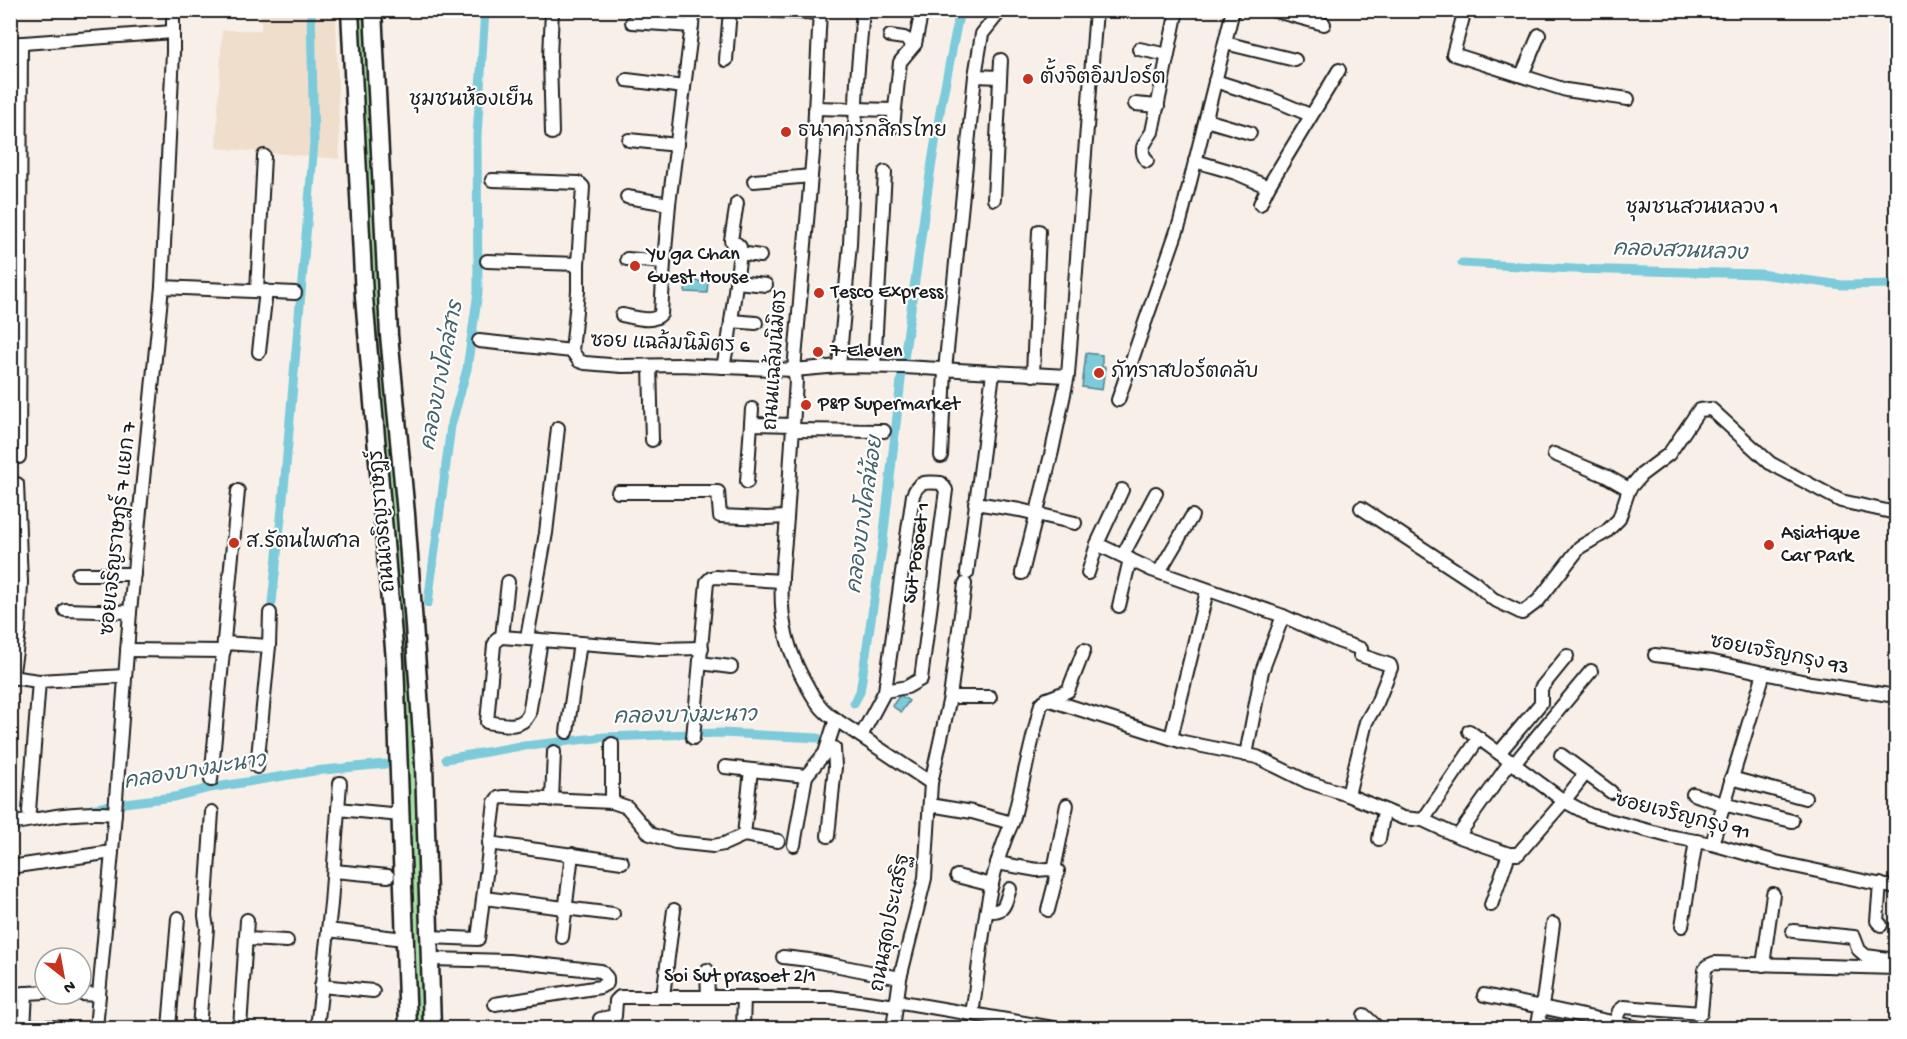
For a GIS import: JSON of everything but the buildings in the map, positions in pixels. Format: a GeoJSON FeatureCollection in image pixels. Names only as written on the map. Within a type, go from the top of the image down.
{"type":"FeatureCollection","features":[{"type":"Feature","properties":{"kind":"main road","name":"ถนนเจริญราษฎร์"},"geometry":{"type":"LineString","coordinates":[[350,10],[364,297],[395,660],[408,1029]]}},
{"type":"Feature","properties":{"kind":"main road","name":"ถนนเจริญราษฎร์"},"geometry":{"type":"LineString","coordinates":[[373,10],[388,325],[412,593],[424,764],[429,937],[432,959],[432,1029]]}},
{"type":"Feature","properties":{"kind":"street","name":"ซอยเจริญราษฎร์ 7 แยก 7"},"geometry":{"type":"LineString","coordinates":[[96,1029],[112,852],[124,676],[162,286],[173,10]]}},
{"type":"Feature","properties":{"kind":"street"},"geometry":{"type":"LineString","coordinates":[[552,10],[550,57],[552,133]]}},
{"type":"Feature","properties":{"kind":"street"},"geometry":{"type":"LineString","coordinates":[[621,315],[651,320],[661,314],[669,204],[694,10]]}},
{"type":"Feature","properties":{"kind":"street"},"geometry":{"type":"LineString","coordinates":[[726,60],[730,10]]}},
{"type":"Feature","properties":{"kind":"street"},"geometry":{"type":"LineString","coordinates":[[755,10],[820,12]]}},
{"type":"Feature","properties":{"kind":"street"},"geometry":{"type":"LineString","coordinates":[[839,366],[850,244],[855,109],[863,10]]}},
{"type":"Feature","properties":{"kind":"street"},"geometry":{"type":"LineString","coordinates":[[893,127],[900,62],[915,44],[921,10]]}},
{"type":"Feature","properties":{"kind":"street"},"geometry":{"type":"LineString","coordinates":[[940,456],[945,369],[975,76],[983,32],[1001,10]]}},
{"type":"Feature","properties":{"kind":"street"},"geometry":{"type":"LineString","coordinates":[[1022,573],[1067,376],[1096,10]]}},
{"type":"Feature","properties":{"kind":"street"},"geometry":{"type":"LineString","coordinates":[[1146,161],[1141,149],[1152,132],[1178,10]]}},
{"type":"Feature","properties":{"kind":"street"},"geometry":{"type":"LineString","coordinates":[[1118,400],[1180,222],[1233,10]]}},
{"type":"Feature","properties":{"kind":"street"},"geometry":{"type":"LineString","coordinates":[[1272,10],[1324,24]]}},
{"type":"Feature","properties":{"kind":"street"},"geometry":{"type":"LineString","coordinates":[[1466,10],[1453,54],[1566,90],[1628,99]]}},
{"type":"Feature","properties":{"kind":"street","name":"ถนนแฉล้มนิมิตร"},"geometry":{"type":"LineString","coordinates":[[820,12],[811,176],[794,370],[796,381],[781,611],[787,643],[796,667],[818,705],[836,719]]}},
{"type":"Feature","properties":{"kind":"street"},"geometry":{"type":"LineString","coordinates":[[632,22],[692,26]]}},
{"type":"Feature","properties":{"kind":"street"},"geometry":{"type":"LineString","coordinates":[[20,458],[15,427],[16,43],[173,32]]}},
{"type":"Feature","properties":{"kind":"street"},"geometry":{"type":"LineString","coordinates":[[1522,75],[1539,35]]}},
{"type":"Feature","properties":{"kind":"street"},"geometry":{"type":"LineString","coordinates":[[890,36],[904,38],[915,44]]}},
{"type":"Feature","properties":{"kind":"street"},"geometry":{"type":"LineString","coordinates":[[1225,43],[1295,60]]}},
{"type":"Feature","properties":{"kind":"street"},"geometry":{"type":"LineString","coordinates":[[1139,49],[1168,55]]}},
{"type":"Feature","properties":{"kind":"street"},"geometry":{"type":"LineString","coordinates":[[994,199],[1001,60]]}},
{"type":"Feature","properties":{"kind":"street"},"geometry":{"type":"LineString","coordinates":[[1260,204],[1339,70]]}},
{"type":"Feature","properties":{"kind":"street"},"geometry":{"type":"LineString","coordinates":[[975,76],[1000,77]]}},
{"type":"Feature","properties":{"kind":"street"},"geometry":{"type":"LineString","coordinates":[[627,80],[684,87]]}},
{"type":"Feature","properties":{"kind":"street"},"geometry":{"type":"LineString","coordinates":[[1215,81],[1272,99],[1310,116]]}},
{"type":"Feature","properties":{"kind":"street"},"geometry":{"type":"LineString","coordinates":[[1135,104],[1158,106]]}},
{"type":"Feature","properties":{"kind":"street"},"geometry":{"type":"LineString","coordinates":[[815,108],[894,110]]}},
{"type":"Feature","properties":{"kind":"street"},"geometry":{"type":"LineString","coordinates":[[1206,120],[1250,133]]}},
{"type":"Feature","properties":{"kind":"street"},"geometry":{"type":"LineString","coordinates":[[629,140],[677,145]]}},
{"type":"Feature","properties":{"kind":"street"},"geometry":{"type":"LineString","coordinates":[[259,352],[264,156]]}},
{"type":"Feature","properties":{"kind":"street"},"geometry":{"type":"LineString","coordinates":[[1195,161],[1236,173],[1268,187]]}},
{"type":"Feature","properties":{"kind":"street"},"geometry":{"type":"LineString","coordinates":[[874,366],[885,172]]}},
{"type":"Feature","properties":{"kind":"street"},"geometry":{"type":"LineString","coordinates":[[754,181],[811,176]]}},
{"type":"Feature","properties":{"kind":"street"},"geometry":{"type":"LineString","coordinates":[[492,180],[579,183],[583,187],[578,291],[572,351]]}},
{"type":"Feature","properties":{"kind":"street"},"geometry":{"type":"LineString","coordinates":[[627,197],[669,204]]}},
{"type":"Feature","properties":{"kind":"street"},"geometry":{"type":"LineString","coordinates":[[723,367],[740,253],[740,247],[731,240],[737,203]]}},
{"type":"Feature","properties":{"kind":"street"},"geometry":{"type":"LineString","coordinates":[[1033,375],[1039,231]]}},
{"type":"Feature","properties":{"kind":"street"},"geometry":{"type":"LineString","coordinates":[[740,253],[760,256]]}},
{"type":"Feature","properties":{"kind":"street"},"geometry":{"type":"LineString","coordinates":[[627,259],[664,262]]}},
{"type":"Feature","properties":{"kind":"street"},"geometry":{"type":"LineString","coordinates":[[487,261],[578,264]]}},
{"type":"Feature","properties":{"kind":"street"},"geometry":{"type":"LineString","coordinates":[[736,282],[766,285]]}},
{"type":"Feature","properties":{"kind":"street"},"geometry":{"type":"LineString","coordinates":[[162,286],[295,293]]}},
{"type":"Feature","properties":{"kind":"street"},"geometry":{"type":"LineString","coordinates":[[731,321],[756,323]]}},
{"type":"Feature","properties":{"kind":"street","name":"ซอย แฉล้มนิมิตร 6"},"geometry":{"type":"LineString","coordinates":[[479,341],[572,351],[579,361],[585,363],[794,370],[874,366],[1067,376]]}},
{"type":"Feature","properties":{"kind":"street"},"geometry":{"type":"LineString","coordinates":[[650,366],[652,440]]}},
{"type":"Feature","properties":{"kind":"street","name":"ถนนสุดประเสริฐ"},"geometry":{"type":"LineString","coordinates":[[893,1029],[900,978],[925,878],[931,783],[950,697],[993,372]]}},
{"type":"Feature","properties":{"kind":"street"},"geometry":{"type":"LineString","coordinates":[[747,482],[752,409]]}},
{"type":"Feature","properties":{"kind":"street"},"geometry":{"type":"LineString","coordinates":[[1361,508],[1475,583],[1493,599],[1522,612],[1538,601],[1580,547],[1606,531],[1619,519],[1629,489],[1641,475],[1668,454],[1699,410],[1711,409],[1770,463],[1841,501],[1896,513]]}},
{"type":"Feature","properties":{"kind":"street"},"geometry":{"type":"LineString","coordinates":[[751,424],[884,431]]}},
{"type":"Feature","properties":{"kind":"street"},"geometry":{"type":"LineString","coordinates":[[527,638],[546,533],[558,428]]}},
{"type":"Feature","properties":{"kind":"street"},"geometry":{"type":"LineString","coordinates":[[1554,454],[1606,476],[1629,489]]}},
{"type":"Feature","properties":{"kind":"street","name":"Sut Posoet 1"},"geometry":{"type":"LineString","coordinates":[[861,736],[885,691],[913,495],[918,484],[940,483],[946,490],[921,679],[907,687],[885,691]]}},
{"type":"Feature","properties":{"kind":"street"},"geometry":{"type":"LineString","coordinates":[[16,484],[16,582],[19,632],[11,677],[39,681],[124,676]]}},
{"type":"Feature","properties":{"kind":"street"},"geometry":{"type":"LineString","coordinates":[[1088,573],[1097,544],[1122,490]]}},
{"type":"Feature","properties":{"kind":"street"},"geometry":{"type":"LineString","coordinates":[[211,780],[238,491]]}},
{"type":"Feature","properties":{"kind":"street"},"geometry":{"type":"LineString","coordinates":[[618,492],[718,492],[720,516],[787,517]]}},
{"type":"Feature","properties":{"kind":"street"},"geometry":{"type":"LineString","coordinates":[[1119,606],[1127,557],[1156,493]]}},
{"type":"Feature","properties":{"kind":"street"},"geometry":{"type":"LineString","coordinates":[[975,503],[1075,523]]}},
{"type":"Feature","properties":{"kind":"street"},"geometry":{"type":"LineString","coordinates":[[1159,572],[1192,516]]}},
{"type":"Feature","properties":{"kind":"street"},"geometry":{"type":"LineString","coordinates":[[1097,544],[1207,591],[1283,616],[1390,665],[1391,668],[1377,703],[1366,722],[1348,795]]}},
{"type":"Feature","properties":{"kind":"street"},"geometry":{"type":"LineString","coordinates":[[78,574],[134,574]]}},
{"type":"Feature","properties":{"kind":"street"},"geometry":{"type":"LineString","coordinates":[[693,732],[707,582],[715,577],[782,581]]}},
{"type":"Feature","properties":{"kind":"street"},"geometry":{"type":"LineString","coordinates":[[502,637],[508,582]]}},
{"type":"Feature","properties":{"kind":"street"},"geometry":{"type":"LineString","coordinates":[[1171,738],[1207,591]]}},
{"type":"Feature","properties":{"kind":"street"},"geometry":{"type":"LineString","coordinates":[[65,610],[130,612]]}},
{"type":"Feature","properties":{"kind":"street"},"geometry":{"type":"LineString","coordinates":[[257,767],[270,613]]}},
{"type":"Feature","properties":{"kind":"street"},"geometry":{"type":"LineString","coordinates":[[1246,755],[1262,671],[1283,616]]}},
{"type":"Feature","properties":{"kind":"street"},"geometry":{"type":"LineString","coordinates":[[542,640],[527,719],[522,723],[513,724],[488,722],[494,645],[498,638],[527,638],[659,649],[702,648]]}},
{"type":"Feature","properties":{"kind":"street"},"geometry":{"type":"LineString","coordinates":[[567,732],[580,643]]}},
{"type":"Feature","properties":{"kind":"street"},"geometry":{"type":"LineString","coordinates":[[127,650],[269,646]]}},
{"type":"Feature","properties":{"kind":"street"},"geometry":{"type":"LineString","coordinates":[[972,1014],[992,885],[997,863],[1012,823],[1041,704],[1069,689],[1084,650]]}},
{"type":"Feature","properties":{"kind":"street"},"geometry":{"type":"LineString","coordinates":[[1499,753],[1541,703],[1541,688],[1567,656]]}},
{"type":"Feature","properties":{"kind":"street","name":"ซอยเจริญกรุง 93"},"geometry":{"type":"LineString","coordinates":[[1655,656],[1713,662],[1811,683],[1896,696]]}},
{"type":"Feature","properties":{"kind":"street"},"geometry":{"type":"LineString","coordinates":[[700,663],[731,667]]}},
{"type":"Feature","properties":{"kind":"street"},"geometry":{"type":"LineString","coordinates":[[1458,836],[1512,763],[1591,671]]}},
{"type":"Feature","properties":{"kind":"street"},"geometry":{"type":"LineString","coordinates":[[1712,844],[1764,673]]}},
{"type":"Feature","properties":{"kind":"street"},"geometry":{"type":"LineString","coordinates":[[29,811],[39,681]]}},
{"type":"Feature","properties":{"kind":"street"},"geometry":{"type":"LineString","coordinates":[[950,697],[990,697]]}},
{"type":"Feature","properties":{"kind":"street"},"geometry":{"type":"LineString","coordinates":[[1047,699],[1171,738],[1257,758],[1308,782],[1348,795],[1384,811],[1403,818],[1423,820],[1458,836],[1509,854],[1518,854],[1585,774]]}},
{"type":"Feature","properties":{"kind":"street"},"geometry":{"type":"LineString","coordinates":[[794,845],[806,776],[825,753],[836,719],[931,783]]}},
{"type":"Feature","properties":{"kind":"street","name":"ซอยเจริญกรุง 91"},"geometry":{"type":"LineString","coordinates":[[1423,820],[1474,735],[1564,801],[1590,815],[1776,862],[1896,888]]}},
{"type":"Feature","properties":{"kind":"street"},"geometry":{"type":"LineString","coordinates":[[612,744],[612,802]]}},
{"type":"Feature","properties":{"kind":"street"},"geometry":{"type":"LineString","coordinates":[[828,745],[834,748],[836,767],[828,836]]}},
{"type":"Feature","properties":{"kind":"street"},"geometry":{"type":"LineString","coordinates":[[552,800],[554,752]]}},
{"type":"Feature","properties":{"kind":"street"},"geometry":{"type":"LineString","coordinates":[[1561,755],[1611,792]]}},
{"type":"Feature","properties":{"kind":"street"},"geometry":{"type":"LineString","coordinates":[[725,767],[806,776]]}},
{"type":"Feature","properties":{"kind":"street"},"geometry":{"type":"LineString","coordinates":[[744,836],[751,770]]}},
{"type":"Feature","properties":{"kind":"street"},"geometry":{"type":"LineString","coordinates":[[1731,778],[1805,798]]}},
{"type":"Feature","properties":{"kind":"street"},"geometry":{"type":"LineString","coordinates":[[317,1029],[334,871],[340,783]]}},
{"type":"Feature","properties":{"kind":"street"},"geometry":{"type":"LineString","coordinates":[[1693,794],[1792,821]]}},
{"type":"Feature","properties":{"kind":"street"},"geometry":{"type":"LineString","coordinates":[[429,937],[478,939],[489,843],[495,802],[498,798],[612,802],[627,807],[650,834],[664,840],[712,846],[744,836],[778,841]]}},
{"type":"Feature","properties":{"kind":"street"},"geometry":{"type":"LineString","coordinates":[[930,805],[1012,823]]}},
{"type":"Feature","properties":{"kind":"street"},"geometry":{"type":"LineString","coordinates":[[1054,870],[1067,805]]}},
{"type":"Feature","properties":{"kind":"street"},"geometry":{"type":"LineString","coordinates":[[338,809],[401,815]]}},
{"type":"Feature","properties":{"kind":"street"},"geometry":{"type":"LineString","coordinates":[[1379,839],[1384,811]]}},
{"type":"Feature","properties":{"kind":"street"},"geometry":{"type":"LineString","coordinates":[[199,1029],[207,928],[205,916],[212,812]]}},
{"type":"Feature","properties":{"kind":"street"},"geometry":{"type":"LineString","coordinates":[[10,824],[57,816],[115,813]]}},
{"type":"Feature","properties":{"kind":"street"},"geometry":{"type":"LineString","coordinates":[[1682,926],[1696,842]]}},
{"type":"Feature","properties":{"kind":"street"},"geometry":{"type":"LineString","coordinates":[[489,843],[622,862]]}},
{"type":"Feature","properties":{"kind":"street"},"geometry":{"type":"LineString","coordinates":[[10,867],[112,852]]}},
{"type":"Feature","properties":{"kind":"street"},"geometry":{"type":"LineString","coordinates":[[562,937],[572,854]]}},
{"type":"Feature","properties":{"kind":"street"},"geometry":{"type":"LineString","coordinates":[[1491,905],[1509,854]]}},
{"type":"Feature","properties":{"kind":"street"},"geometry":{"type":"LineString","coordinates":[[997,863],[1058,871],[1048,910]]}},
{"type":"Feature","properties":{"kind":"street"},"geometry":{"type":"LineString","coordinates":[[334,871],[388,876]]}},
{"type":"Feature","properties":{"kind":"street"},"geometry":{"type":"LineString","coordinates":[[957,876],[992,885]]}},
{"type":"Feature","properties":{"kind":"street"},"geometry":{"type":"LineString","coordinates":[[1880,884],[1877,921],[1881,925]]}},
{"type":"Feature","properties":{"kind":"street"},"geometry":{"type":"LineString","coordinates":[[988,911],[998,912],[1003,909],[1010,890]]}},
{"type":"Feature","properties":{"kind":"street"},"geometry":{"type":"LineString","coordinates":[[1763,965],[1773,894]]}},
{"type":"Feature","properties":{"kind":"street"},"geometry":{"type":"LineString","coordinates":[[484,898],[613,914]]}},
{"type":"Feature","properties":{"kind":"street"},"geometry":{"type":"LineString","coordinates":[[663,996],[674,910]]}},
{"type":"Feature","properties":{"kind":"street"},"geometry":{"type":"LineString","coordinates":[[169,1029],[178,918]]}},
{"type":"Feature","properties":{"kind":"street"},"geometry":{"type":"LineString","coordinates":[[240,1029],[247,920]]}},
{"type":"Feature","properties":{"kind":"street"},"geometry":{"type":"LineString","coordinates":[[1553,924],[1542,1006],[1537,1026],[1561,1029]]}},
{"type":"Feature","properties":{"kind":"street"},"geometry":{"type":"LineString","coordinates":[[328,930],[404,939]]}},
{"type":"Feature","properties":{"kind":"street"},"geometry":{"type":"LineString","coordinates":[[1793,930],[1854,937],[1859,950],[1866,956],[1896,960]]}},
{"type":"Feature","properties":{"kind":"street"},"geometry":{"type":"LineString","coordinates":[[246,939],[287,941]]}},
{"type":"Feature","properties":{"kind":"street"},"geometry":{"type":"LineString","coordinates":[[783,957],[900,978]]}},
{"type":"Feature","properties":{"kind":"street"},"geometry":{"type":"LineString","coordinates":[[432,959],[509,961],[601,971],[608,978],[607,982],[600,987],[495,1004]]}},
{"type":"Feature","properties":{"kind":"street"},"geometry":{"type":"LineString","coordinates":[[1615,1023],[1618,1011],[1624,1007],[1701,1013],[1705,970],[1707,966],[1714,963],[1896,968]]}},
{"type":"Feature","properties":{"kind":"street"},"geometry":{"type":"LineString","coordinates":[[707,970],[708,997]]}},
{"type":"Feature","properties":{"kind":"street"},"geometry":{"type":"LineString","coordinates":[[321,986],[373,992]]}},
{"type":"Feature","properties":{"kind":"street"},"geometry":{"type":"LineString","coordinates":[[26,993],[24,1027],[68,1029]]}},
{"type":"Feature","properties":{"kind":"street"},"geometry":{"type":"LineString","coordinates":[[10,994],[33,993]]}},
{"type":"Feature","properties":{"kind":"street"},"geometry":{"type":"LineString","coordinates":[[93,995],[99,995]]}},
{"type":"Feature","properties":{"kind":"street"},"geometry":{"type":"LineString","coordinates":[[1484,995],[1640,1028]]}},
{"type":"Feature","properties":{"kind":"street"},"geometry":{"type":"LineString","coordinates":[[743,1029],[744,997]]}},
{"type":"Feature","properties":{"kind":"street","name":"Soi Sut prasoet 2/1"},"geometry":{"type":"LineString","coordinates":[[600,1019],[616,1015],[615,1003],[618,998],[830,997],[972,1014],[1053,1029]]}},
{"type":"Feature","properties":{"kind":"street"},"geometry":{"type":"LineString","coordinates":[[1364,1016],[1378,1029]]}},
{"type":"Feature","properties":{"kind":"shaded area"},"geometry":{"type":"Polygon","coordinates":[[[261,11],[336,11],[340,159],[216,148],[222,30],[261,30],[261,11]]]}},
{"type":"Feature","properties":{"kind":"green space"},"geometry":{"type":"Polygon","coordinates":[[[355,11],[367,11],[419,786],[426,1028],[417,1028],[409,840],[375,398],[355,11]]]}},
{"type":"Feature","properties":{"kind":"water"},"geometry":{"type":"Polygon","coordinates":[[[686,280],[708,282],[707,293],[685,292],[686,280]]]}},
{"type":"Feature","properties":{"kind":"water"},"geometry":{"type":"Polygon","coordinates":[[[1086,353],[1102,355],[1102,367],[1105,367],[1102,390],[1082,387],[1086,353]]]}},
{"type":"Feature","properties":{"kind":"water"},"geometry":{"type":"Polygon","coordinates":[[[900,695],[909,701],[901,712],[892,706],[900,695]]]}},
{"type":"Feature","properties":{"kind":"waterway"},"geometry":{"type":"LineString","coordinates":[[272,603],[314,143],[311,10]]}},
{"type":"Feature","properties":{"kind":"waterway","name":"คลองบางโคล่สาร"},"geometry":{"type":"LineString","coordinates":[[428,603],[451,426],[467,369],[478,292],[477,136],[485,10]]}},
{"type":"Feature","properties":{"kind":"waterway","name":"คลองบางโคล่น้อย"},"geometry":{"type":"LineString","coordinates":[[854,703],[860,692],[883,541],[901,380],[929,181],[960,10]]}},
{"type":"Feature","properties":{"kind":"waterway","name":"คลองสวนหลวง"},"geometry":{"type":"LineString","coordinates":[[1462,263],[1574,269],[1760,274],[1842,285],[1896,284]]}},
{"type":"Feature","properties":{"kind":"waterway","name":"คลองบางมะนาว"},"geometry":{"type":"LineString","coordinates":[[446,759],[515,747],[605,737],[721,733],[818,738]]}},
{"type":"Feature","properties":{"kind":"waterway","name":"คลองบางมะนาว"},"geometry":{"type":"LineString","coordinates":[[92,809],[174,797],[210,788],[314,771],[385,764]]}},
{"type":"Feature","properties":{"kind":"place","name":"ตั้งจิตอิมปอร์ต"},"geometry":{"type":"Point","coordinates":[1028,79]}},
{"type":"Feature","properties":{"kind":"place","name":"ธนาคารกสิกรไทย"},"geometry":{"type":"Point","coordinates":[786,132]}},
{"type":"Feature","properties":{"kind":"place","name":"Yu ga Chan Guest House"},"geometry":{"type":"Point","coordinates":[635,266]}},
{"type":"Feature","properties":{"kind":"place","name":"Tesco Express"},"geometry":{"type":"Point","coordinates":[819,293]}},
{"type":"Feature","properties":{"kind":"place","name":"7-Eleven"},"geometry":{"type":"Point","coordinates":[818,352]}},
{"type":"Feature","properties":{"kind":"place","name":"ภัทราสปอร์ตคลับ"},"geometry":{"type":"Point","coordinates":[1099,373]}},
{"type":"Feature","properties":{"kind":"place","name":"P&P Supermarket"},"geometry":{"type":"Point","coordinates":[806,405]}},
{"type":"Feature","properties":{"kind":"place","name":"ส.รัตนไพศาล"},"geometry":{"type":"Point","coordinates":[234,543]}},
{"type":"Feature","properties":{"kind":"place","name":"Asiatique Car Park"},"geometry":{"type":"Point","coordinates":[1769,545]}},
{"type":"Feature","properties":{"kind":"district","name":"ชุมชนห้องเย็น"},"geometry":{"type":"Point","coordinates":[471,101]}},
{"type":"Feature","properties":{"kind":"district","name":"ชุมชนสวนหลวง 1"},"geometry":{"type":"Point","coordinates":[1702,209]}}]}
